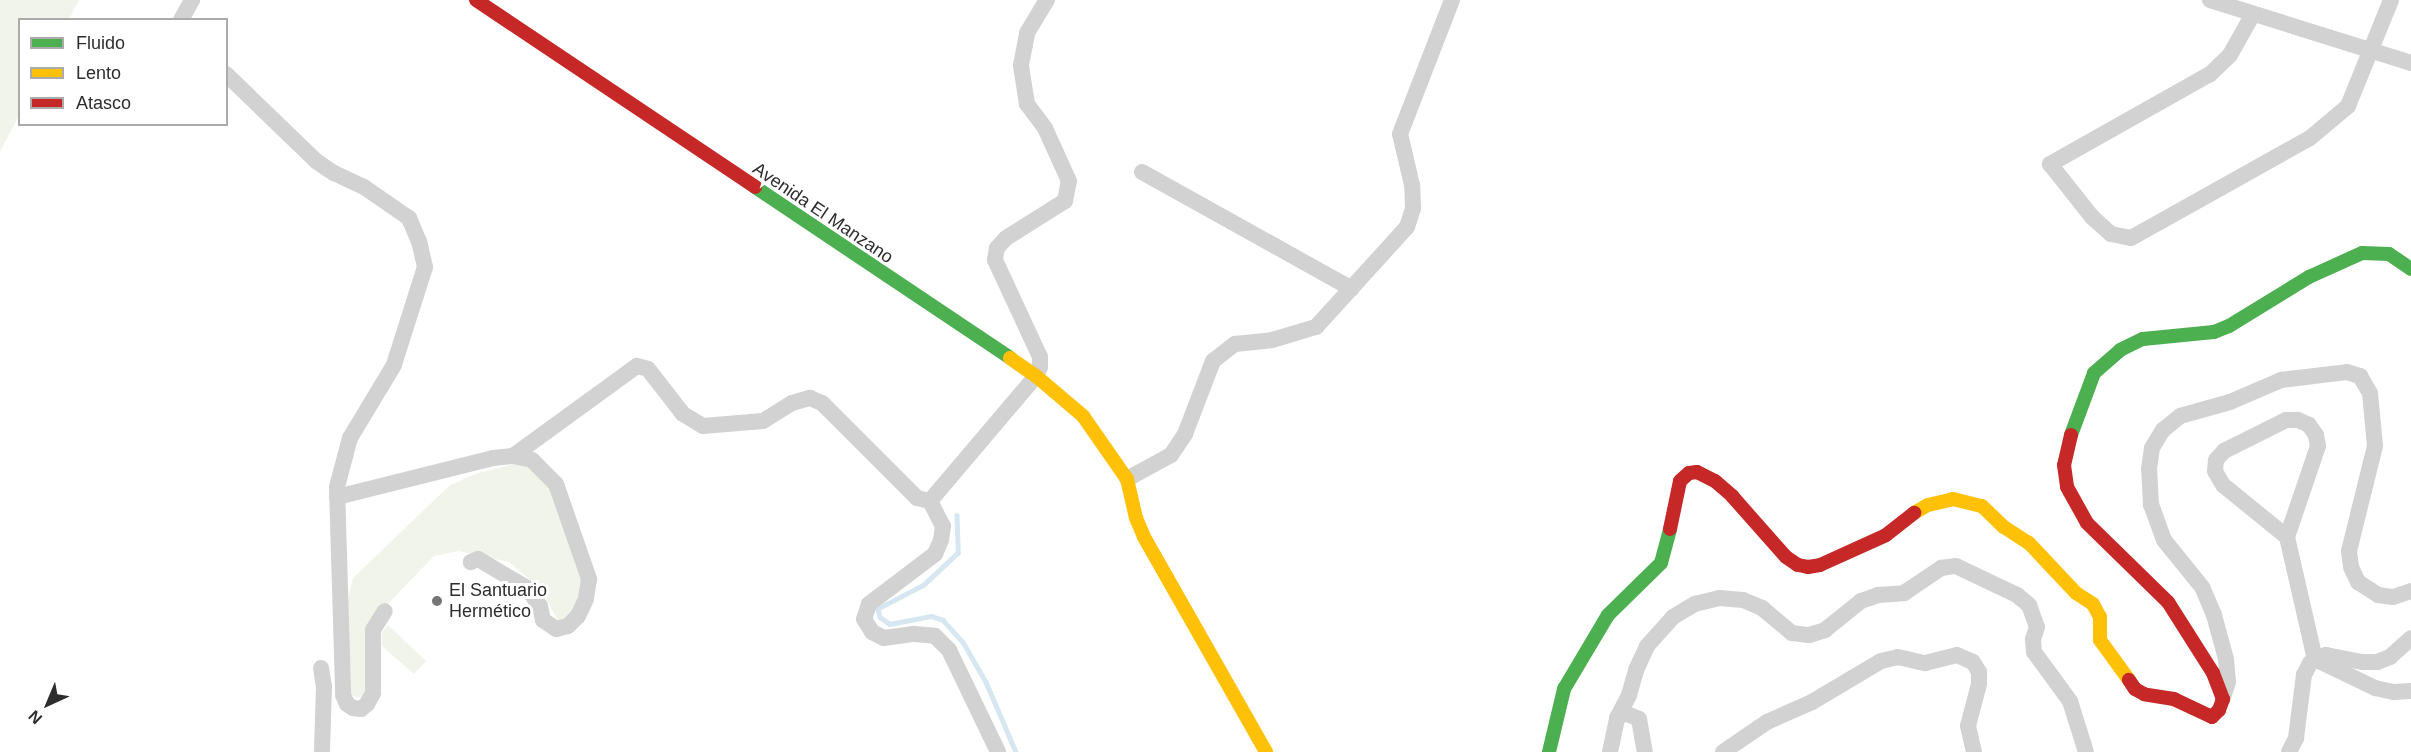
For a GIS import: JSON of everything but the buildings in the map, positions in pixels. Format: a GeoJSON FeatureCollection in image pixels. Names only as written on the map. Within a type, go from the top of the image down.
{"type":"FeatureCollection","features":[{"type":"Feature","properties":{"kind":"street"},"geometry":{"type":"LineString","coordinates":[[182,18],[192,0]]}},
{"type":"Feature","properties":{"kind":"street","name":"Avenida El Manzano"},"geometry":{"type":"LineString","coordinates":[[476,0],[1036,376],[1083,416],[1127,479]]}},
{"type":"Feature","properties":{"kind":"street"},"geometry":{"type":"LineString","coordinates":[[930,501],[1036,376],[1040,357],[995,260],[997,248],[1006,238],[1065,201],[1069,181],[1045,128],[1027,104],[1021,65],[1027,33],[1047,0]]}},
{"type":"Feature","properties":{"kind":"street"},"geometry":{"type":"LineString","coordinates":[[1266,752],[1144,537],[1136,518],[1127,479],[1171,455],[1185,434],[1213,361],[1235,344],[1272,340],[1316,327],[1407,227],[1413,208],[1412,185],[1400,134],[1452,0]]}},
{"type":"Feature","properties":{"kind":"street"},"geometry":{"type":"LineString","coordinates":[[2210,0],[2411,63]]}},
{"type":"Feature","properties":{"kind":"street"},"geometry":{"type":"LineString","coordinates":[[2253,14],[2229,55],[2210,74],[2050,164],[2092,217],[2111,234],[2131,238],[2310,138],[2348,106],[2391,0]]}},
{"type":"Feature","properties":{"kind":"street"},"geometry":{"type":"LineString","coordinates":[[228,76],[316,161],[334,173],[364,187],[409,218],[419,241],[425,267],[405,332],[394,365],[350,438],[337,487],[343,696],[347,704],[353,708],[361,709],[373,693],[373,630],[385,611]]}},
{"type":"Feature","properties":{"kind":"street"},"geometry":{"type":"LineString","coordinates":[[1142,172],[1352,289]]}},
{"type":"Feature","properties":{"kind":"street"},"geometry":{"type":"LineString","coordinates":[[2223,699],[2213,673],[2168,602],[2087,523],[2067,486],[2064,465],[2073,424],[2094,373],[2120,350],[2143,339],[2214,332],[2229,326],[2309,277],[2361,253],[2389,254],[2411,269]]}},
{"type":"Feature","properties":{"kind":"street"},"geometry":{"type":"LineString","coordinates":[[337,497],[513,456],[636,366],[648,369],[683,414],[703,426],[763,421],[792,403],[810,398],[822,403],[917,498],[930,501],[943,526],[941,540],[935,554],[869,604],[864,619],[872,632],[884,638],[914,634],[935,636],[949,650],[998,752]]}},
{"type":"Feature","properties":{"kind":"street"},"geometry":{"type":"LineString","coordinates":[[1549,752],[1564,689],[1608,615],[1661,563],[1674,515],[1680,481],[1689,473],[1697,472],[1715,481],[1732,496],[1786,557],[1798,565],[1808,567],[1820,565],[1886,535],[1904,518],[1928,505],[1953,499],[1973,502],[1991,512],[2004,528],[2029,543],[2076,593],[2093,604],[2100,617],[2100,640],[2139,692],[2174,699],[2207,717],[2217,714],[2223,699],[2228,682],[2226,659],[2214,615],[2202,587],[2164,540],[2151,505],[2149,469],[2152,448],[2163,430],[2180,416],[2230,402],[2281,380],[2340,372],[2360,376],[2370,393],[2375,447],[2349,551],[2350,567],[2358,582],[2378,595],[2393,597],[2411,591]]}},
{"type":"Feature","properties":{"kind":"street"},"geometry":{"type":"LineString","coordinates":[[2287,537],[2219,481],[2215,465],[2224,451],[2292,420],[2309,425],[2316,435],[2318,446],[2287,537],[2315,659]]}},
{"type":"Feature","properties":{"kind":"street"},"geometry":{"type":"LineString","coordinates":[[471,562],[478,559],[527,588],[540,606],[543,620],[556,629],[568,626],[573,621],[586,599],[590,579],[556,484],[532,460],[513,456]]}},
{"type":"Feature","properties":{"kind":"street"},"geometry":{"type":"LineString","coordinates":[[1610,752],[1617,718],[1629,695],[1636,670],[1647,646],[1673,617],[1695,604],[1719,598],[1743,600],[1770,614],[1785,629],[1809,635],[1825,630],[1861,601],[1878,595],[1904,593],[1921,584],[1934,572],[1956,566],[2017,595],[2029,605],[2036,619],[2034,652],[2070,701],[2086,752]]}},
{"type":"Feature","properties":{"kind":"street"},"geometry":{"type":"LineString","coordinates":[[2289,752],[2297,730],[2304,675],[2315,659],[2326,655],[2377,662],[2390,657],[2411,638]]}},
{"type":"Feature","properties":{"kind":"street"},"geometry":{"type":"LineString","coordinates":[[1723,752],[1767,722],[1812,702],[1881,660],[1898,657],[1925,663],[1957,656],[1968,658],[1979,672],[1968,726],[1974,752]]}},
{"type":"Feature","properties":{"kind":"street"},"geometry":{"type":"LineString","coordinates":[[2315,659],[2375,687],[2394,692],[2411,691]]}},
{"type":"Feature","properties":{"kind":"street"},"geometry":{"type":"LineString","coordinates":[[321,668],[324,687],[321,752]]}},
{"type":"Feature","properties":{"kind":"street"},"geometry":{"type":"LineString","coordinates":[[1617,718],[1630,713],[1639,718],[1646,752]]}},
{"type":"Feature","properties":{"kind":"shaded area"},"geometry":{"type":"Polygon","coordinates":[[[0,0],[79,0],[70,18],[18,18],[18,117],[0,152],[0,0]]]}},
{"type":"Feature","properties":{"kind":"shaded area"},"geometry":{"type":"Polygon","coordinates":[[[514,464],[528,468],[552,489],[584,580],[572,617],[559,622],[540,588],[509,562],[459,551],[434,556],[381,611],[369,687],[362,698],[353,696],[350,692],[347,604],[353,578],[449,486],[475,474],[514,464]]]}},
{"type":"Feature","properties":{"kind":"shaded area"},"geometry":{"type":"Polygon","coordinates":[[[388,625],[426,661],[414,674],[382,646],[382,632],[388,625]]]}},
{"type":"Feature","properties":{"kind":"waterway"},"geometry":{"type":"LineString","coordinates":[[957,515],[958,553],[924,585],[878,609],[880,617],[890,624],[931,616],[943,620],[963,642],[986,682],[1016,752]]}},
{"type":"Feature","properties":{"kind":"traffic: fast"},"geometry":{"type":"LineString","coordinates":[[755,187],[1010,358]]}},
{"type":"Feature","properties":{"kind":"traffic: fast"},"geometry":{"type":"LineString","coordinates":[[2071,435],[2094,373],[2120,350],[2143,339],[2214,332],[2229,326],[2309,277],[2362,253],[2389,254],[2411,269]]}},
{"type":"Feature","properties":{"kind":"traffic: fast"},"geometry":{"type":"LineString","coordinates":[[1549,752],[1564,689],[1608,615],[1661,563],[1670,529]]}},
{"type":"Feature","properties":{"kind":"traffic: slow"},"geometry":{"type":"LineString","coordinates":[[1010,358],[1036,376],[1083,416],[1127,479],[1136,518],[1144,537],[1266,752]]}},
{"type":"Feature","properties":{"kind":"traffic: slow"},"geometry":{"type":"LineString","coordinates":[[1914,513],[1928,505],[1953,499],[1982,506],[2004,527],[2029,543],[2076,593],[2093,604],[2100,617],[2100,640],[2129,680]]}},
{"type":"Feature","properties":{"kind":"traffic: jam"},"geometry":{"type":"LineString","coordinates":[[476,0],[755,187]]}},
{"type":"Feature","properties":{"kind":"traffic: jam"},"geometry":{"type":"LineString","coordinates":[[2071,435],[2064,465],[2067,487],[2087,523],[2168,602],[2213,673],[2223,699],[2219,710],[2212,717],[2174,699],[2144,694],[2135,689],[2129,680]]}},
{"type":"Feature","properties":{"kind":"traffic: jam"},"geometry":{"type":"LineString","coordinates":[[1670,529],[1680,481],[1689,473],[1697,472],[1715,481],[1732,496],[1786,557],[1798,565],[1808,567],[1820,565],[1886,535],[1914,513]]}},
{"type":"Feature","properties":{"kind":"place","name":"El Santuario Hermético"},"geometry":{"type":"Point","coordinates":[437,601]}}]}
